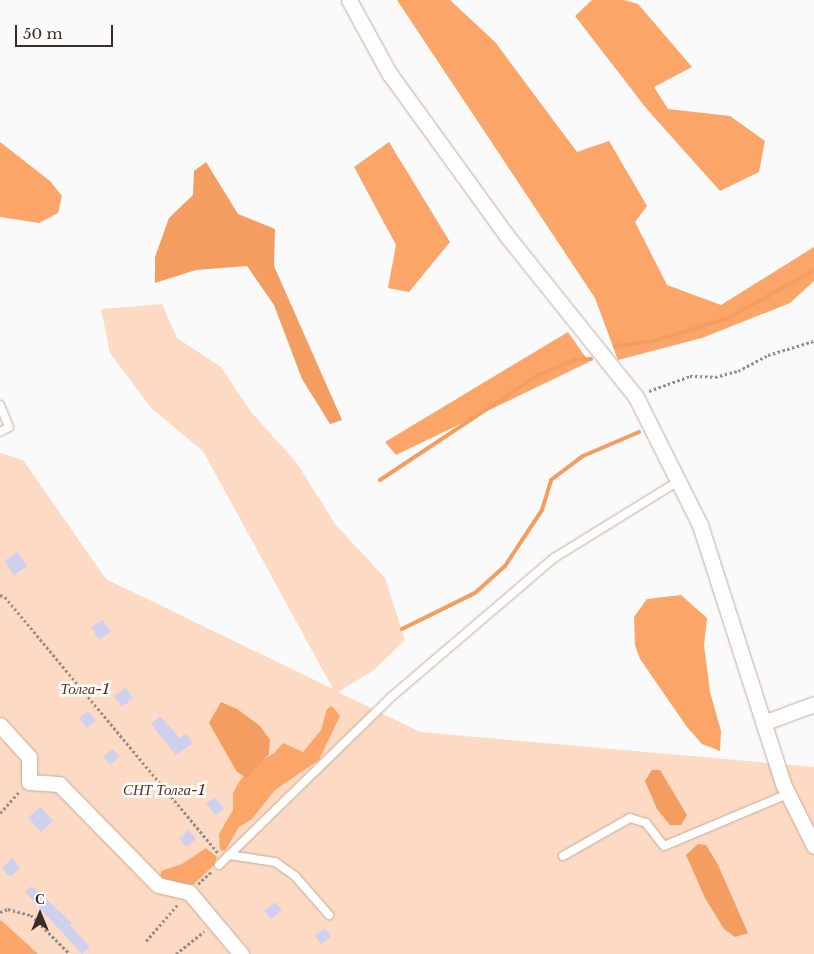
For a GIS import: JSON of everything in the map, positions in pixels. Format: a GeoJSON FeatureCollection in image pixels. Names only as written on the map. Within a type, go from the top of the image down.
{"type":"FeatureCollection","features":[{"type":"Feature","properties":{"kind":"street"},"geometry":{"type":"LineString","coordinates":[[349,0],[389,73],[506,236],[636,397],[676,482],[700,525],[785,789],[814,846]]}},
{"type":"Feature","properties":{"kind":"street"},"geometry":{"type":"LineString","coordinates":[[763,723],[814,704]]}},
{"type":"Feature","properties":{"kind":"street"},"geometry":{"type":"LineString","coordinates":[[0,725],[29,757],[29,782],[59,784],[158,885],[189,892],[241,954]]}},
{"type":"Feature","properties":{"kind":"lane"},"geometry":{"type":"LineString","coordinates":[[0,405],[9,427],[0,432]]}},
{"type":"Feature","properties":{"kind":"lane"},"geometry":{"type":"LineString","coordinates":[[224,859],[390,698],[554,558],[676,482]]}},
{"type":"Feature","properties":{"kind":"lane"},"geometry":{"type":"LineString","coordinates":[[563,856],[630,818],[646,823],[664,846],[785,789]]}},
{"type":"Feature","properties":{"kind":"lane"},"geometry":{"type":"LineString","coordinates":[[224,859],[275,862],[296,876],[329,915]]}},
{"type":"Feature","properties":{"kind":"path"},"geometry":{"type":"LineString","coordinates":[[636,397],[690,376],[715,377],[738,372],[768,355],[814,341]]}},
{"type":"Feature","properties":{"kind":"path"},"geometry":{"type":"LineString","coordinates":[[0,595],[5,597],[224,859]]}},
{"type":"Feature","properties":{"kind":"path"},"geometry":{"type":"LineString","coordinates":[[0,812],[29,782]]}},
{"type":"Feature","properties":{"kind":"path"},"geometry":{"type":"LineString","coordinates":[[0,912],[8,909],[31,915],[70,954]]}},
{"type":"Feature","properties":{"kind":"path"},"geometry":{"type":"LineString","coordinates":[[176,954],[214,922]]}},
{"type":"Feature","properties":{"kind":"green space","name":"СНТ Толга-1"},"geometry":{"type":"Polygon","coordinates":[[[162,304],[177,338],[221,367],[251,412],[296,462],[336,525],[385,578],[405,640],[374,670],[338,692],[420,732],[814,767],[814,954],[0,954],[0,453],[23,460],[106,579],[333,689],[203,451],[152,409],[110,353],[101,309],[162,304]]]}},
{"type":"Feature","properties":{"kind":"shaded area"},"geometry":{"type":"Polygon","coordinates":[[[397,0],[450,0],[495,42],[577,152],[609,141],[647,206],[635,222],[667,285],[721,305],[814,247],[814,281],[790,303],[702,338],[618,360],[595,298],[397,0]]]}},
{"type":"Feature","properties":{"kind":"shaded area"},"geometry":{"type":"Polygon","coordinates":[[[592,0],[624,0],[638,4],[692,67],[654,87],[668,109],[730,116],[765,141],[759,172],[720,191],[646,108],[575,16],[592,0]]]}},
{"type":"Feature","properties":{"kind":"shaded area"},"geometry":{"type":"Polygon","coordinates":[[[0,142],[50,181],[62,196],[58,213],[39,223],[0,217],[0,142]]]}},
{"type":"Feature","properties":{"kind":"shaded area"},"geometry":{"type":"Polygon","coordinates":[[[389,142],[450,242],[409,292],[388,288],[396,245],[354,167],[389,142]]]}},
{"type":"Feature","properties":{"kind":"shaded area"},"geometry":{"type":"Polygon","coordinates":[[[206,162],[238,214],[275,229],[274,266],[342,420],[330,424],[302,379],[274,305],[247,266],[196,270],[155,283],[155,257],[169,218],[193,195],[194,171],[206,162]]]}},
{"type":"Feature","properties":{"kind":"shaded area"},"geometry":{"type":"Polygon","coordinates":[[[568,332],[589,362],[396,455],[385,442],[568,332]]]}},
{"type":"Feature","properties":{"kind":"shaded area"},"geometry":{"type":"Polygon","coordinates":[[[681,595],[707,618],[704,645],[710,692],[721,731],[720,751],[702,744],[687,727],[640,659],[635,645],[634,617],[647,599],[681,595]]]}},
{"type":"Feature","properties":{"kind":"shaded area"},"geometry":{"type":"Polygon","coordinates":[[[221,702],[237,709],[260,726],[270,740],[269,754],[247,778],[237,772],[209,723],[221,702]]]}},
{"type":"Feature","properties":{"kind":"shaded area"},"geometry":{"type":"Polygon","coordinates":[[[332,706],[340,716],[319,760],[275,790],[252,819],[239,827],[225,851],[220,850],[219,834],[233,810],[233,793],[249,769],[274,753],[283,743],[303,752],[321,730],[327,709],[332,706]]]}},
{"type":"Feature","properties":{"kind":"shaded area"},"geometry":{"type":"Polygon","coordinates":[[[652,770],[660,770],[687,815],[681,825],[670,825],[657,809],[645,781],[652,770]]]}},
{"type":"Feature","properties":{"kind":"shaded area"},"geometry":{"type":"Polygon","coordinates":[[[698,844],[706,845],[717,863],[748,933],[735,937],[724,929],[705,898],[686,855],[698,844]]]}},
{"type":"Feature","properties":{"kind":"shaded area"},"geometry":{"type":"Polygon","coordinates":[[[206,848],[217,857],[214,865],[194,884],[187,888],[160,878],[161,871],[182,864],[206,848]]]}},
{"type":"Feature","properties":{"kind":"shaded area"},"geometry":{"type":"Polygon","coordinates":[[[0,920],[3,922],[38,954],[0,954],[0,920]]]}},
{"type":"Feature","properties":{"kind":"building"},"geometry":{"type":"Polygon","coordinates":[[[17,552],[27,566],[14,575],[4,561],[17,552]]]}},
{"type":"Feature","properties":{"kind":"building"},"geometry":{"type":"Polygon","coordinates":[[[103,620],[111,632],[99,640],[91,627],[103,620]]]}},
{"type":"Feature","properties":{"kind":"building"},"geometry":{"type":"Polygon","coordinates":[[[126,688],[133,698],[122,707],[114,696],[126,688]]]}},
{"type":"Feature","properties":{"kind":"building"},"geometry":{"type":"Polygon","coordinates":[[[88,711],[96,720],[87,728],[79,718],[88,711]]]}},
{"type":"Feature","properties":{"kind":"building"},"geometry":{"type":"Polygon","coordinates":[[[160,716],[180,738],[186,734],[193,743],[176,755],[151,724],[160,716]]]}},
{"type":"Feature","properties":{"kind":"building"},"geometry":{"type":"Polygon","coordinates":[[[113,749],[120,757],[110,765],[103,757],[113,749]]]}},
{"type":"Feature","properties":{"kind":"building"},"geometry":{"type":"Polygon","coordinates":[[[215,797],[224,809],[215,815],[206,803],[215,797]]]}},
{"type":"Feature","properties":{"kind":"building"},"geometry":{"type":"Polygon","coordinates":[[[41,807],[53,821],[41,832],[28,817],[41,807]]]}},
{"type":"Feature","properties":{"kind":"building"},"geometry":{"type":"Polygon","coordinates":[[[189,830],[196,839],[186,847],[179,838],[189,830]]]}},
{"type":"Feature","properties":{"kind":"building"},"geometry":{"type":"Polygon","coordinates":[[[12,858],[20,868],[10,877],[2,868],[12,858]]]}},
{"type":"Feature","properties":{"kind":"building"},"geometry":{"type":"Polygon","coordinates":[[[32,886],[72,923],[70,925],[90,947],[82,954],[25,892],[32,886]]]}},
{"type":"Feature","properties":{"kind":"building"},"geometry":{"type":"Polygon","coordinates":[[[275,902],[282,910],[271,919],[264,911],[275,902]]]}},
{"type":"Feature","properties":{"kind":"building"},"geometry":{"type":"Polygon","coordinates":[[[325,928],[331,936],[321,945],[315,936],[325,928]]]}},
{"type":"Feature","properties":{"kind":"waterway"},"geometry":{"type":"LineString","coordinates":[[615,346],[654,341],[729,318],[814,270]]}},
{"type":"Feature","properties":{"kind":"waterway"},"geometry":{"type":"LineString","coordinates":[[380,480],[538,375],[575,360],[591,359]]}},
{"type":"Feature","properties":{"kind":"waterway"},"geometry":{"type":"LineString","coordinates":[[402,629],[475,593],[505,566],[542,510],[551,480],[583,456],[639,432]]}},
{"type":"Feature","properties":{"kind":"park label","name":"Толга-1"},"geometry":{"type":"Point","coordinates":[85,689]}}]}
